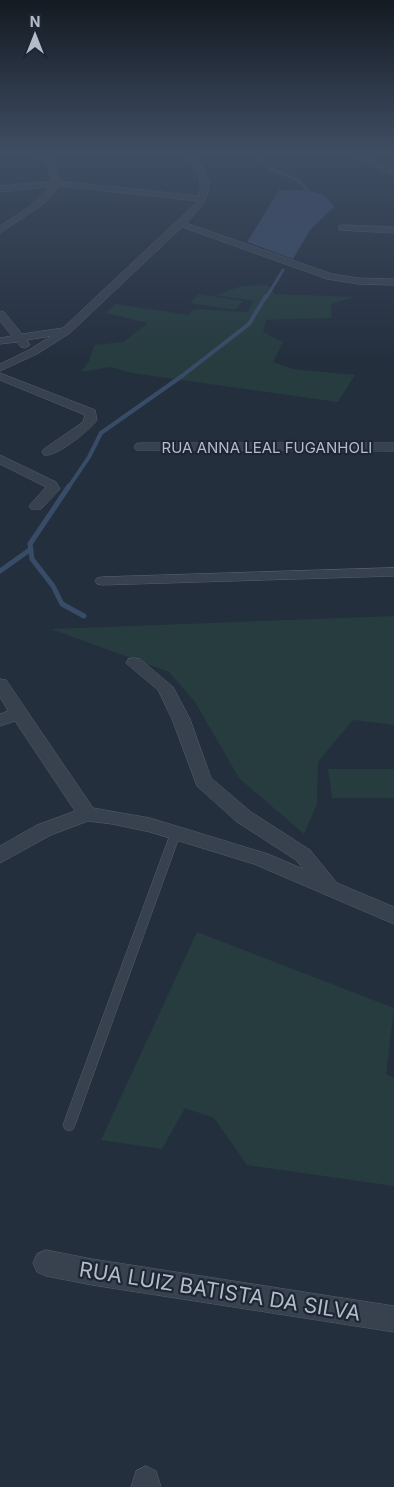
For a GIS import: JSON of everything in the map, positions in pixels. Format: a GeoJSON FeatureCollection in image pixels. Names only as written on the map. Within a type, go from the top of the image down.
{"type":"FeatureCollection","features":[{"type":"Feature","properties":{"kind":"street"},"geometry":{"type":"LineString","coordinates":[[0,230],[12,221]]}},
{"type":"Feature","properties":{"kind":"street"},"geometry":{"type":"LineString","coordinates":[[0,368],[33,352],[66,331],[183,221]]}},
{"type":"Feature","properties":{"kind":"street"},"geometry":{"type":"LineString","coordinates":[[181,224],[330,277],[358,282],[394,282]]}},
{"type":"Feature","properties":{"kind":"street"},"geometry":{"type":"LineString","coordinates":[[342,228],[394,230]]}},
{"type":"Feature","properties":{"kind":"street"},"geometry":{"type":"LineString","coordinates":[[0,314],[18,338],[33,352]]}},
{"type":"Feature","properties":{"kind":"street"},"geometry":{"type":"LineString","coordinates":[[0,341],[66,331]]}},
{"type":"Feature","properties":{"kind":"street"},"geometry":{"type":"LineString","coordinates":[[0,376],[91,413],[91,420],[87,425],[48,452]]}},
{"type":"Feature","properties":{"kind":"street","name":"RUA ANNA LEAL FUGANHOLI"},"geometry":{"type":"LineString","coordinates":[[140,447],[394,447]]}},
{"type":"Feature","properties":{"kind":"street"},"geometry":{"type":"LineString","coordinates":[[0,459],[51,485],[53,489],[36,506]]}},
{"type":"Feature","properties":{"kind":"street"},"geometry":{"type":"LineString","coordinates":[[102,581],[394,572]]}},
{"type":"Feature","properties":{"kind":"street"},"geometry":{"type":"LineString","coordinates":[[134,663],[165,687],[182,719],[203,781],[244,817],[303,855],[333,890]]}},
{"type":"Feature","properties":{"kind":"street"},"geometry":{"type":"LineString","coordinates":[[0,684],[18,714],[87,814]]}},
{"type":"Feature","properties":{"kind":"street"},"geometry":{"type":"LineString","coordinates":[[0,720],[18,714]]}},
{"type":"Feature","properties":{"kind":"street"},"geometry":{"type":"LineString","coordinates":[[0,856],[44,830],[87,814],[140,823],[176,832],[261,859],[394,916]]}},
{"type":"Feature","properties":{"kind":"street","name":"RUA LUIZ BATISTA DA SILVA"},"geometry":{"type":"LineString","coordinates":[[46,1263],[92,1272],[394,1319]]}},
{"type":"Feature","properties":{"kind":"lane"},"geometry":{"type":"LineString","coordinates":[[69,1125],[176,832]]}},
{"type":"Feature","properties":{"kind":"green space"},"geometry":{"type":"Polygon","coordinates":[[[267,285],[275,294],[355,297],[331,304],[332,318],[266,320],[263,332],[283,342],[273,362],[293,369],[355,375],[338,402],[132,373],[110,367],[81,372],[89,361],[94,345],[123,342],[148,323],[105,313],[116,304],[188,315],[194,309],[248,312],[253,301],[216,295],[242,286],[267,285]]]}},
{"type":"Feature","properties":{"kind":"green space"},"geometry":{"type":"Polygon","coordinates":[[[199,294],[243,301],[235,310],[190,303],[199,294]]]}},
{"type":"Feature","properties":{"kind":"green space"},"geometry":{"type":"Polygon","coordinates":[[[394,616],[394,725],[353,720],[318,762],[317,804],[304,834],[239,778],[195,702],[169,672],[51,629],[394,616]]]}},
{"type":"Feature","properties":{"kind":"green space"},"geometry":{"type":"Polygon","coordinates":[[[328,769],[394,769],[394,798],[332,798],[328,769]]]}},
{"type":"Feature","properties":{"kind":"green space"},"geometry":{"type":"Polygon","coordinates":[[[197,932],[394,1008],[386,1074],[394,1078],[394,1186],[247,1165],[214,1118],[185,1108],[162,1149],[101,1140],[197,932]]]}},
{"type":"Feature","properties":{"kind":"water"},"geometry":{"type":"Polygon","coordinates":[[[260,221],[319,221],[310,230],[293,259],[247,242],[260,221]]]}},
{"type":"Feature","properties":{"kind":"waterway"},"geometry":{"type":"LineString","coordinates":[[266,298],[283,270]]}},
{"type":"Feature","properties":{"kind":"waterway"},"geometry":{"type":"LineString","coordinates":[[68,488],[89,457],[101,433],[182,376],[249,324],[266,296]]}},
{"type":"Feature","properties":{"kind":"waterway"},"geometry":{"type":"LineString","coordinates":[[31,549],[30,544],[69,486]]}},
{"type":"Feature","properties":{"kind":"waterway"},"geometry":{"type":"LineString","coordinates":[[0,571],[31,549]]}},
{"type":"Feature","properties":{"kind":"waterway"},"geometry":{"type":"LineString","coordinates":[[31,549],[32,559],[53,586],[62,604],[84,616]]}}]}
